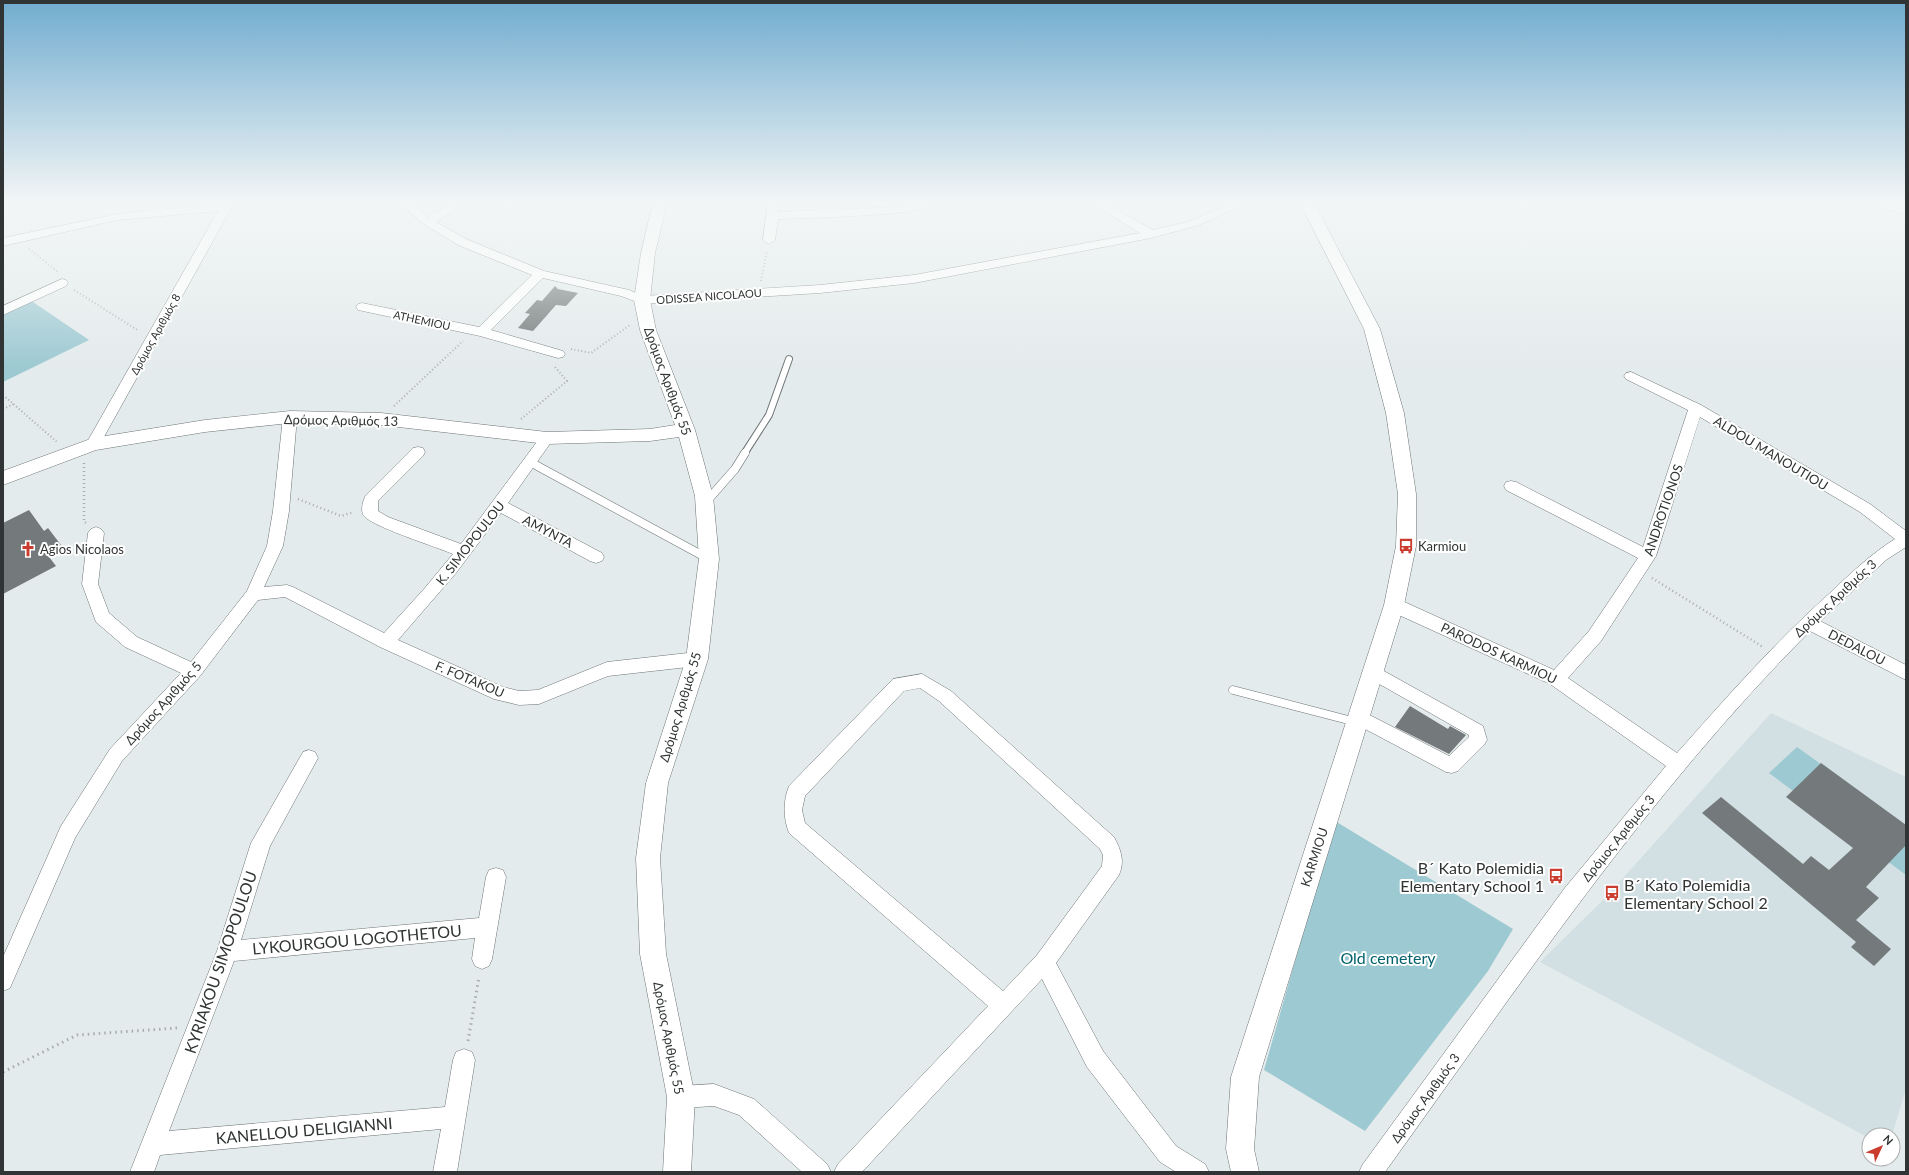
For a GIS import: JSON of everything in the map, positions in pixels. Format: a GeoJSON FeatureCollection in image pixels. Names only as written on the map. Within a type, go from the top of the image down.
{"type":"FeatureCollection","features":[{"type":"Feature","properties":{"kind":"street","name":"Δρόμος Αριθμός 8"},"geometry":{"type":"LineString","coordinates":[[93,444],[197,258]]}},
{"type":"Feature","properties":{"kind":"street","name":"ODISSEA NICOLAOU"},"geometry":{"type":"LineString","coordinates":[[501,258],[540,274],[625,293],[644,308],[759,293],[820,289],[914,279],[1025,258]]}},
{"type":"Feature","properties":{"kind":"street","name":"Δρόμος Αριθμός 55"},"geometry":{"type":"LineString","coordinates":[[648,258],[644,308],[648,330],[686,430],[705,503],[709,559],[697,659],[657,783],[648,858],[653,954],[681,1097],[677,1172]]}},
{"type":"Feature","properties":{"kind":"street","name":"KARMIOU"},"geometry":{"type":"LineString","coordinates":[[1245,1172],[1240,1149],[1245,1077],[1394,605],[1406,546],[1407,494],[1395,413],[1372,329],[1335,258]]}},
{"type":"Feature","properties":{"kind":"street"},"geometry":{"type":"LineString","coordinates":[[478,331],[540,274]]}},
{"type":"Feature","properties":{"kind":"street"},"geometry":{"type":"LineString","coordinates":[[3,311],[62,283]]}},
{"type":"Feature","properties":{"kind":"street","name":"ATHEMIOU"},"geometry":{"type":"LineString","coordinates":[[362,307],[478,331],[558,354]]}},
{"type":"Feature","properties":{"kind":"street","name":"ALDOU MANOUTIOU"},"geometry":{"type":"LineString","coordinates":[[1631,376],[1696,408],[1865,508],[1906,539]]}},
{"type":"Feature","properties":{"kind":"street","name":"ANDROTIONOS"},"geometry":{"type":"LineString","coordinates":[[1556,679],[1595,636],[1648,556],[1696,408]]}},
{"type":"Feature","properties":{"kind":"street","name":"Δρόμος Αριθμός 13"},"geometry":{"type":"LineString","coordinates":[[3,478],[93,444],[205,426],[290,417],[381,419],[547,438],[650,435],[686,430]]}},
{"type":"Feature","properties":{"kind":"street","name":"Δρόμος Αριθμός 5"},"geometry":{"type":"LineString","coordinates":[[3,981],[68,832],[116,755],[194,672],[253,594],[275,546],[283,494],[290,417]]}},
{"type":"Feature","properties":{"kind":"street","name":"K. SIMOPOULOU"},"geometry":{"type":"LineString","coordinates":[[386,642],[417,611],[499,505],[547,438]]}},
{"type":"Feature","properties":{"kind":"street"},"geometry":{"type":"LineString","coordinates":[[418,452],[371,499],[370,513],[383,521],[463,551]]}},
{"type":"Feature","properties":{"kind":"street"},"geometry":{"type":"LineString","coordinates":[[1511,486],[1648,556]]}},
{"type":"Feature","properties":{"kind":"street","name":"AMYNTA"},"geometry":{"type":"LineString","coordinates":[[499,505],[596,557]]}},
{"type":"Feature","properties":{"kind":"street"},"geometry":{"type":"LineString","coordinates":[[96,533],[90,584],[102,617],[131,642],[194,672]]}},
{"type":"Feature","properties":{"kind":"street","name":"Δρόμος Αριθμός 3"},"geometry":{"type":"LineString","coordinates":[[1371,1172],[1571,896],[1678,764],[1776,654],[1808,622],[1880,556],[1906,539]]}},
{"type":"Feature","properties":{"kind":"street","name":"F. FOTAKOU"},"geometry":{"type":"LineString","coordinates":[[253,594],[287,591],[386,642],[500,694],[519,698],[539,697],[607,669],[697,659]]}},
{"type":"Feature","properties":{"kind":"street","name":"PARODOS KARMIOU"},"geometry":{"type":"LineString","coordinates":[[1394,605],[1556,679],[1678,764]]}},
{"type":"Feature","properties":{"kind":"street","name":"DEDALOU"},"geometry":{"type":"LineString","coordinates":[[1808,622],[1906,673]]}},
{"type":"Feature","properties":{"kind":"street"},"geometry":{"type":"LineString","coordinates":[[1358,720],[1446,764],[1452,765],[1478,740],[1477,731],[1373,672]]}},
{"type":"Feature","properties":{"kind":"street"},"geometry":{"type":"LineString","coordinates":[[846,1172],[1002,1004],[1044,962],[1112,869],[1113,854],[1106,843],[945,696],[922,681],[899,684],[796,792],[793,810],[796,827],[1002,1004]]}},
{"type":"Feature","properties":{"kind":"street","name":"KYRIAKOU SIMOPOULOU"},"geometry":{"type":"LineString","coordinates":[[142,1172],[227,951],[261,843],[309,758]]}},
{"type":"Feature","properties":{"kind":"street"},"geometry":{"type":"LineString","coordinates":[[482,958],[496,877]]}},
{"type":"Feature","properties":{"kind":"street","name":"LYKOURGOU LOGOTHETOU"},"geometry":{"type":"LineString","coordinates":[[227,951],[487,926]]}},
{"type":"Feature","properties":{"kind":"street"},"geometry":{"type":"LineString","coordinates":[[1044,962],[1095,1059],[1168,1154],[1197,1172]]}},
{"type":"Feature","properties":{"kind":"street"},"geometry":{"type":"LineString","coordinates":[[445,1172],[464,1060]]}},
{"type":"Feature","properties":{"kind":"street"},"geometry":{"type":"LineString","coordinates":[[681,1097],[714,1095],[746,1107],[819,1172]]}},
{"type":"Feature","properties":{"kind":"street","name":"KANELLOU DELIGIANNI"},"geometry":{"type":"LineString","coordinates":[[153,1144],[455,1117]]}},
{"type":"Feature","properties":{"kind":"lane"},"geometry":{"type":"LineString","coordinates":[[705,503],[735,469],[769,415],[789,359]]}},
{"type":"Feature","properties":{"kind":"lane"},"geometry":{"type":"LineString","coordinates":[[530,462],[709,559]]}},
{"type":"Feature","properties":{"kind":"lane"},"geometry":{"type":"LineString","coordinates":[[1233,690],[1358,720]]}},
{"type":"Feature","properties":{"kind":"path"},"geometry":{"type":"LineString","coordinates":[[40,258],[62,275],[62,283],[152,338]]}},
{"type":"Feature","properties":{"kind":"path"},"geometry":{"type":"LineString","coordinates":[[759,293],[766,258]]}},
{"type":"Feature","properties":{"kind":"path"},"geometry":{"type":"LineString","coordinates":[[504,433],[567,381],[551,364],[558,354],[573,348],[591,354],[644,308]]}},
{"type":"Feature","properties":{"kind":"path"},"geometry":{"type":"LineString","coordinates":[[381,419],[478,331]]}},
{"type":"Feature","properties":{"kind":"path"},"geometry":{"type":"LineString","coordinates":[[3,395],[70,453]]}},
{"type":"Feature","properties":{"kind":"path"},"geometry":{"type":"LineString","coordinates":[[3,409],[14,404]]}},
{"type":"Feature","properties":{"kind":"path"},"geometry":{"type":"LineString","coordinates":[[93,444],[84,456],[84,522],[96,533]]}},
{"type":"Feature","properties":{"kind":"path"},"geometry":{"type":"LineString","coordinates":[[283,494],[341,516],[370,507]]}},
{"type":"Feature","properties":{"kind":"path"},"geometry":{"type":"LineString","coordinates":[[1639,570],[1776,654]]}},
{"type":"Feature","properties":{"kind":"path"},"geometry":{"type":"LineString","coordinates":[[464,1060],[482,958]]}},
{"type":"Feature","properties":{"kind":"path"},"geometry":{"type":"LineString","coordinates":[[3,1072],[77,1035],[198,1026]]}},
{"type":"Feature","properties":{"kind":"shaded area"},"geometry":{"type":"Polygon","coordinates":[[[1771,713],[1906,777],[1906,1089],[1894,1127],[1861,1127],[1861,1134],[1540,962],[1605,898],[1771,713]]]}},
{"type":"Feature","properties":{"kind":"green space"},"geometry":{"type":"Polygon","coordinates":[[[30,300],[89,340],[3,382],[3,313],[30,300]]]}},
{"type":"Feature","properties":{"kind":"green space"},"geometry":{"type":"Polygon","coordinates":[[[1797,747],[1906,825],[1906,875],[1769,773],[1797,747]]]}},
{"type":"Feature","properties":{"kind":"green space","name":"Old cemetery"},"geometry":{"type":"Polygon","coordinates":[[[1335,821],[1513,929],[1488,971],[1365,1131],[1264,1070],[1335,821]]]}},
{"type":"Feature","properties":{"kind":"building"},"geometry":{"type":"Polygon","coordinates":[[[555,286],[558,289],[578,293],[566,306],[556,305],[533,331],[518,328],[530,314],[525,313],[537,300],[542,301],[555,286]]]}},
{"type":"Feature","properties":{"kind":"building","name":"Agios Nicolaos"},"geometry":{"type":"Polygon","coordinates":[[[29,510],[44,531],[48,528],[61,545],[46,553],[56,566],[3,594],[3,523],[29,510]]]}},
{"type":"Feature","properties":{"kind":"building"},"geometry":{"type":"Polygon","coordinates":[[[1410,706],[1448,729],[1450,726],[1466,735],[1449,754],[1395,727],[1410,706]]]}},
{"type":"Feature","properties":{"kind":"building"},"geometry":{"type":"Polygon","coordinates":[[[1821,763],[1906,825],[1906,845],[1866,887],[1879,898],[1856,920],[1891,949],[1874,966],[1851,947],[1856,942],[1702,813],[1721,797],[1803,864],[1811,856],[1829,870],[1853,848],[1786,797],[1821,763]]]}},
{"type":"Feature","properties":{"kind":"place","name":"Karmiou"},"geometry":{"type":"Point","coordinates":[1406,546]}},
{"type":"Feature","properties":{"kind":"place","name":"Agios Nicolaos"},"geometry":{"type":"Point","coordinates":[28,549]}},
{"type":"Feature","properties":{"kind":"place","name":"B´ Kato Polemidia Elementary School 1"},"geometry":{"type":"Point","coordinates":[1556,876]}},
{"type":"Feature","properties":{"kind":"place","name":"B´ Kato Polemidia Elementary School 2"},"geometry":{"type":"Point","coordinates":[1612,893]}}]}
